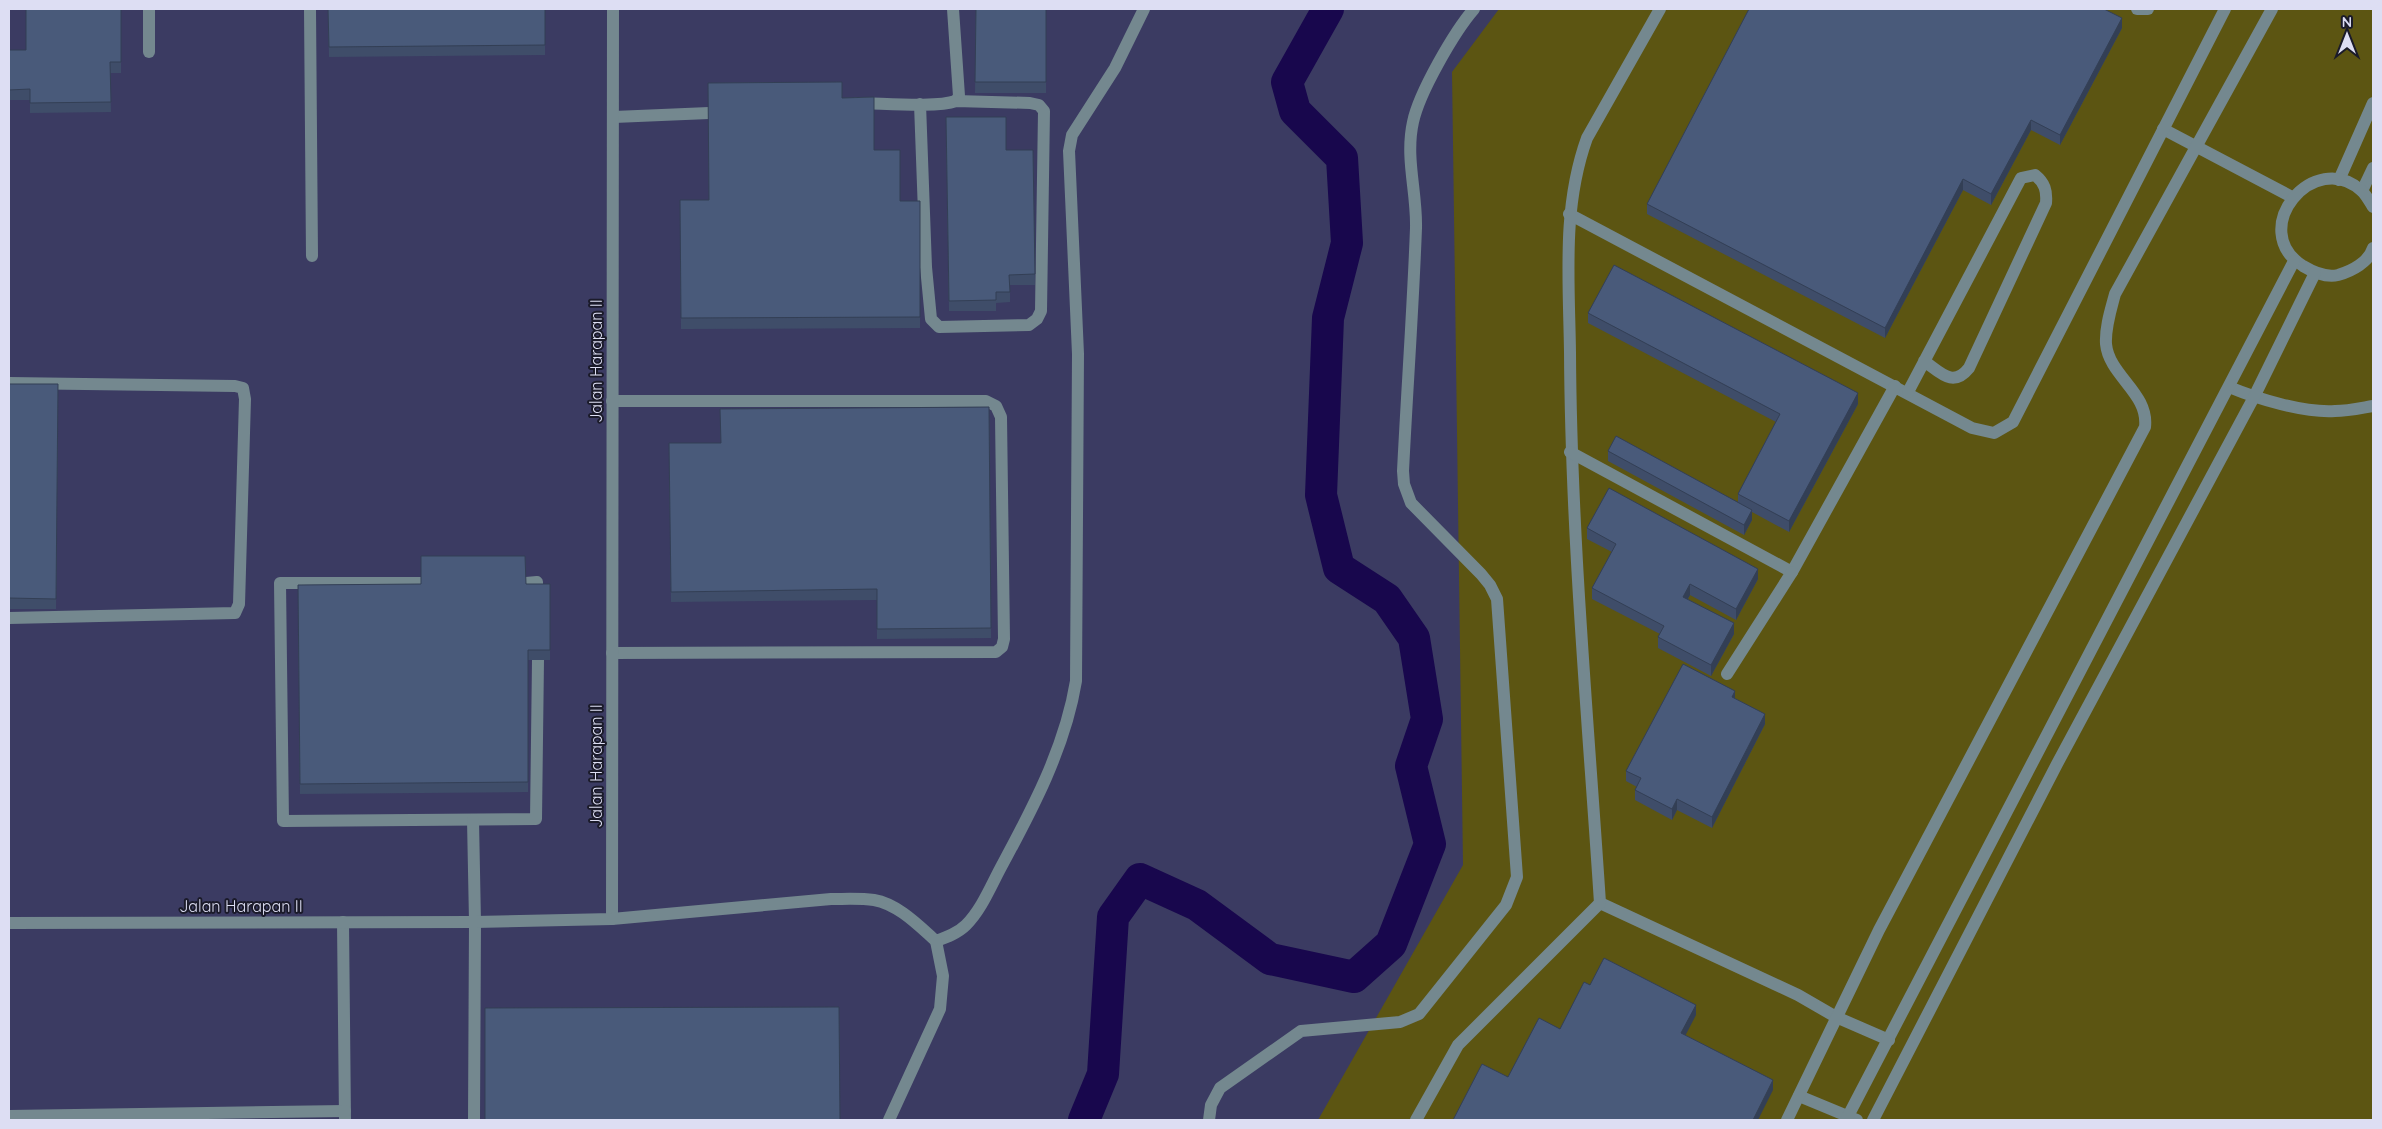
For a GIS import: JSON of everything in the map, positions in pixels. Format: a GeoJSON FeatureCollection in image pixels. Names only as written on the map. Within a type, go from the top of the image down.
{"type":"FeatureCollection","features":[{"type":"Feature","properties":{"kind":"street"},"geometry":{"type":"LineString","coordinates":[[148,9],[149,52]]}},
{"type":"Feature","properties":{"kind":"street"},"geometry":{"type":"LineString","coordinates":[[310,9],[312,256]]}},
{"type":"Feature","properties":{"kind":"street","name":"Jalan Harapan II"},"geometry":{"type":"LineString","coordinates":[[9,923],[475,922],[612,919],[613,9]]}},
{"type":"Feature","properties":{"kind":"street"},"geometry":{"type":"LineString","coordinates":[[953,9],[959,96],[956,101]]}},
{"type":"Feature","properties":{"kind":"street"},"geometry":{"type":"LineString","coordinates":[[936,942],[950,936],[966,925],[987,894],[1058,750],[1073,699],[1076,672],[1078,354],[1069,151],[1076,128],[1115,68],[1144,9]]}},
{"type":"Feature","properties":{"kind":"street"},"geometry":{"type":"LineString","coordinates":[[1209,1120],[1211,1105],[1220,1088],[1301,1031],[1400,1022],[1420,1014],[1506,905],[1517,877],[1496,599],[1490,584],[1411,503],[1404,484],[1403,471],[1416,227],[1410,167],[1410,134],[1416,109],[1452,39],[1474,9]]}},
{"type":"Feature","properties":{"kind":"street"},"geometry":{"type":"LineString","coordinates":[[1416,1120],[1458,1045],[1600,902],[1570,452],[1569,214],[1579,160],[1587,138],[1660,9]]}},
{"type":"Feature","properties":{"kind":"street"},"geometry":{"type":"LineString","coordinates":[[2137,9],[2148,9]]}},
{"type":"Feature","properties":{"kind":"street"},"geometry":{"type":"LineString","coordinates":[[1569,214],[1908,392],[1972,428],[1994,432],[2013,422],[2225,9]]}},
{"type":"Feature","properties":{"kind":"street"},"geometry":{"type":"LineString","coordinates":[[1787,1120],[1892,904],[2145,427],[2146,417],[2143,406],[2114,366],[2106,345],[2115,294],[2272,9]]}},
{"type":"Feature","properties":{"kind":"street"},"geometry":{"type":"LineString","coordinates":[[842,103],[948,104],[956,101],[1030,103],[1039,105],[1044,111],[1041,311],[1037,320],[1029,324],[938,327],[930,319],[926,267],[920,104]]}},
{"type":"Feature","properties":{"kind":"street"},"geometry":{"type":"LineString","coordinates":[[2339,180],[2373,103]]}},
{"type":"Feature","properties":{"kind":"street"},"geometry":{"type":"LineString","coordinates":[[614,117],[708,113]]}},
{"type":"Feature","properties":{"kind":"street"},"geometry":{"type":"LineString","coordinates":[[2162,129],[2292,197]]}},
{"type":"Feature","properties":{"kind":"street"},"geometry":{"type":"LineString","coordinates":[[2362,191],[2373,168]]}},
{"type":"Feature","properties":{"kind":"street"},"geometry":{"type":"LineString","coordinates":[[1908,392],[1924,361],[2021,178],[2035,175],[2047,192],[2046,204],[1969,368],[1962,377],[1956,379],[1945,376],[1924,361]]}},
{"type":"Feature","properties":{"kind":"street"},"geometry":{"type":"LineString","coordinates":[[2373,207],[2362,191],[2339,180],[2322,180],[2305,186],[2292,197],[2284,212],[2281,229],[2285,246],[2294,261],[2315,273],[2336,276],[2357,268],[2373,248]]}},
{"type":"Feature","properties":{"kind":"street"},"geometry":{"type":"LineString","coordinates":[[1799,1096],[1850,1119],[1889,1040],[2294,261]]}},
{"type":"Feature","properties":{"kind":"street"},"geometry":{"type":"LineString","coordinates":[[1873,1120],[2057,764],[2254,397],[2315,273]]}},
{"type":"Feature","properties":{"kind":"street"},"geometry":{"type":"LineString","coordinates":[[9,383],[235,386],[243,388],[245,399],[239,604],[235,613],[9,618]]}},
{"type":"Feature","properties":{"kind":"street"},"geometry":{"type":"LineString","coordinates":[[1727,674],[1792,572],[1895,386]]}},
{"type":"Feature","properties":{"kind":"street"},"geometry":{"type":"LineString","coordinates":[[2229,387],[2254,397],[2298,407],[2333,411],[2373,406]]}},
{"type":"Feature","properties":{"kind":"street"},"geometry":{"type":"LineString","coordinates":[[612,401],[986,401],[996,406],[1001,417],[1004,639],[1002,647],[996,652],[612,653]]}},
{"type":"Feature","properties":{"kind":"street"},"geometry":{"type":"LineString","coordinates":[[1570,452],[1792,572]]}},
{"type":"Feature","properties":{"kind":"street"},"geometry":{"type":"LineString","coordinates":[[526,583],[537,582],[537,595]]}},
{"type":"Feature","properties":{"kind":"street"},"geometry":{"type":"LineString","coordinates":[[421,583],[280,583],[283,821],[536,819],[538,660]]}},
{"type":"Feature","properties":{"kind":"street"},"geometry":{"type":"LineString","coordinates":[[473,820],[475,922],[474,1120]]}},
{"type":"Feature","properties":{"kind":"street"},"geometry":{"type":"LineString","coordinates":[[612,919],[830,899],[873,900],[895,909],[920,926],[936,942],[943,976],[940,1009],[890,1120]]}},
{"type":"Feature","properties":{"kind":"street"},"geometry":{"type":"LineString","coordinates":[[1600,902],[1798,995],[1836,1017],[1889,1040]]}},
{"type":"Feature","properties":{"kind":"street"},"geometry":{"type":"LineString","coordinates":[[9,1116],[345,1116],[343,922]]}},
{"type":"Feature","properties":{"kind":"shaded area"},"geometry":{"type":"Polygon","coordinates":[[[9,9],[2373,9],[2373,1120],[9,1120],[9,9]]]}},
{"type":"Feature","properties":{"kind":"shaded area"},"geometry":{"type":"Polygon","coordinates":[[[1499,9],[2373,9],[2373,1120],[1318,1120],[1463,865],[1452,72],[1499,9]]]}},
{"type":"Feature","properties":{"kind":"building"},"geometry":{"type":"Polygon","coordinates":[[[26,9],[121,9],[121,62],[110,62],[111,102],[30,103],[30,89],[9,90],[9,50],[26,50],[26,9]]]}},
{"type":"Feature","properties":{"kind":"building"},"geometry":{"type":"Polygon","coordinates":[[[328,9],[545,9],[545,45],[329,47],[328,9]]]}},
{"type":"Feature","properties":{"kind":"building"},"geometry":{"type":"Polygon","coordinates":[[[976,9],[1046,9],[1046,82],[975,82],[976,9]]]}},
{"type":"Feature","properties":{"kind":"building"},"geometry":{"type":"Polygon","coordinates":[[[1749,9],[2104,9],[2122,18],[2060,135],[2031,120],[1991,194],[1963,179],[1885,328],[1647,204],[1749,9]]]}},
{"type":"Feature","properties":{"kind":"building"},"geometry":{"type":"Polygon","coordinates":[[[842,82],[842,98],[874,97],[874,150],[900,150],[900,201],[920,201],[920,317],[681,318],[680,200],[709,200],[708,83],[842,82]]]}},
{"type":"Feature","properties":{"kind":"building"},"geometry":{"type":"Polygon","coordinates":[[[946,117],[1006,117],[1006,150],[1033,150],[1035,274],[1009,275],[1010,292],[996,292],[996,300],[949,301],[946,117]]]}},
{"type":"Feature","properties":{"kind":"building"},"geometry":{"type":"Polygon","coordinates":[[[1614,265],[1858,393],[1789,521],[1738,494],[1780,414],[1588,313],[1614,265]]]}},
{"type":"Feature","properties":{"kind":"building"},"geometry":{"type":"Polygon","coordinates":[[[9,384],[58,384],[56,599],[9,598],[9,384]]]}},
{"type":"Feature","properties":{"kind":"building"},"geometry":{"type":"Polygon","coordinates":[[[989,407],[991,628],[877,629],[877,589],[671,592],[669,443],[721,443],[720,409],[989,407]]]}},
{"type":"Feature","properties":{"kind":"building"},"geometry":{"type":"Polygon","coordinates":[[[1616,436],[1752,510],[1744,525],[1608,451],[1616,436]]]}},
{"type":"Feature","properties":{"kind":"building"},"geometry":{"type":"Polygon","coordinates":[[[1609,488],[1758,569],[1736,609],[1690,584],[1683,597],[1734,623],[1711,665],[1658,637],[1664,626],[1592,588],[1616,544],[1587,528],[1609,488]]]}},
{"type":"Feature","properties":{"kind":"building"},"geometry":{"type":"Polygon","coordinates":[[[421,556],[525,556],[526,584],[550,584],[550,650],[528,650],[528,782],[300,784],[298,585],[421,584],[421,556]]]}},
{"type":"Feature","properties":{"kind":"building"},"geometry":{"type":"Polygon","coordinates":[[[1683,664],[1735,691],[1732,697],[1765,714],[1712,817],[1677,799],[1672,809],[1635,790],[1641,778],[1626,771],[1683,664]]]}},
{"type":"Feature","properties":{"kind":"building"},"geometry":{"type":"Polygon","coordinates":[[[1604,958],[1696,1005],[1681,1033],[1773,1080],[1753,1120],[1453,1120],[1482,1064],[1508,1077],[1539,1018],[1560,1029],[1584,982],[1590,985],[1604,958]]]}},
{"type":"Feature","properties":{"kind":"building"},"geometry":{"type":"Polygon","coordinates":[[[839,1007],[840,1120],[485,1120],[485,1008],[839,1007]]]}},
{"type":"Feature","properties":{"kind":"waterway"},"geometry":{"type":"LineString","coordinates":[[1084,1120],[1103,1074],[1113,917],[1140,879],[1197,905],[1270,959],[1354,977],[1391,944],[1430,844],[1411,766],[1427,719],[1414,638],[1387,599],[1339,568],[1321,495],[1328,318],[1347,243],[1342,158],[1295,111],[1287,82],[1328,9]]}}]}
